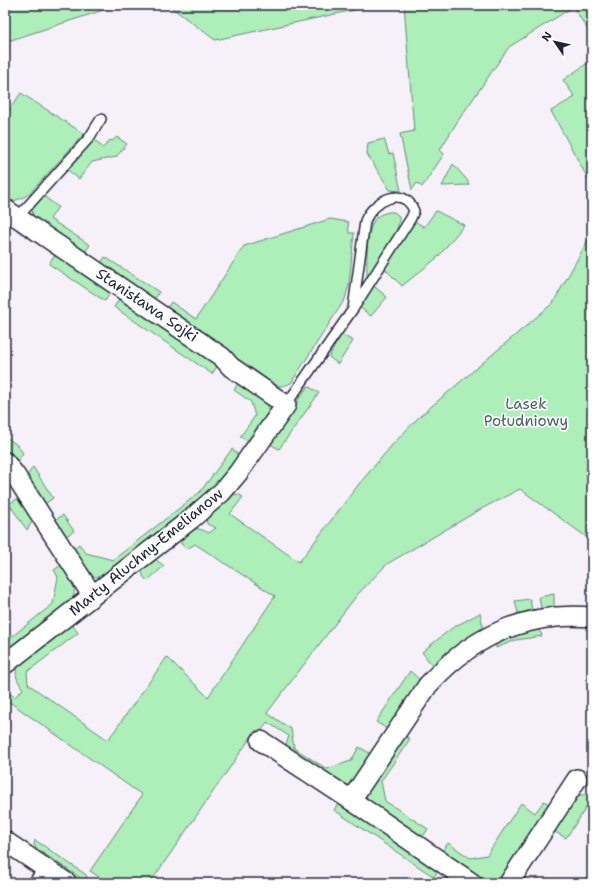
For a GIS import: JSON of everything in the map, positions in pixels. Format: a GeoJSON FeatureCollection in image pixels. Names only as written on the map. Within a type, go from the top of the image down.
{"type":"FeatureCollection","features":[{"type":"Feature","properties":{"kind":"street","name":"Stanisława Sojki"},"geometry":{"type":"LineString","coordinates":[[11,213],[222,357],[231,367],[286,405]]}},
{"type":"Feature","properties":{"kind":"street","name":"Marty Aluchny-Emelianow"},"geometry":{"type":"LineString","coordinates":[[5,664],[204,509],[222,492],[238,473],[286,405]]}},
{"type":"Feature","properties":{"kind":"street"},"geometry":{"type":"LineString","coordinates":[[5,462],[15,475],[92,596]]}},
{"type":"Feature","properties":{"kind":"street"},"geometry":{"type":"LineString","coordinates":[[351,800],[428,685],[440,670],[458,656],[477,643],[501,630],[521,624],[568,615],[592,616]]}},
{"type":"Feature","properties":{"kind":"street"},"geometry":{"type":"LineString","coordinates":[[260,741],[351,800],[472,883]]}},
{"type":"Feature","properties":{"kind":"street"},"geometry":{"type":"LineString","coordinates":[[509,883],[577,779]]}},
{"type":"Feature","properties":{"kind":"street"},"geometry":{"type":"LineString","coordinates":[[5,841],[67,883]]}},
{"type":"Feature","properties":{"kind":"lane"},"geometry":{"type":"LineString","coordinates":[[11,213],[89,138],[101,119]]}},
{"type":"Feature","properties":{"kind":"lane"},"geometry":{"type":"LineString","coordinates":[[286,405],[353,309],[414,211],[409,202],[400,198],[389,198],[374,207],[368,214],[365,221],[353,309]]}},
{"type":"Feature","properties":{"kind":"lane"},"geometry":{"type":"LineString","coordinates":[[33,883],[44,867]]}},
{"type":"Feature","properties":{"kind":"green space"},"geometry":{"type":"Polygon","coordinates":[[[119,5],[5,42],[5,6],[119,5]]]}},
{"type":"Feature","properties":{"kind":"green space"},"geometry":{"type":"Polygon","coordinates":[[[168,5],[377,5],[215,40],[168,5]]]}},
{"type":"Feature","properties":{"kind":"green space"},"geometry":{"type":"Polygon","coordinates":[[[404,5],[592,5],[592,36],[573,7],[509,47],[457,122],[440,150],[444,154],[422,187],[417,183],[412,190],[400,134],[414,131],[404,5]]]}},
{"type":"Feature","properties":{"kind":"green space"},"geometry":{"type":"Polygon","coordinates":[[[592,60],[592,186],[551,111],[575,97],[563,80],[592,60]]]}},
{"type":"Feature","properties":{"kind":"green space"},"geometry":{"type":"Polygon","coordinates":[[[21,93],[84,134],[29,194],[18,200],[9,201],[5,200],[5,116],[21,93]]]}},
{"type":"Feature","properties":{"kind":"green space"},"geometry":{"type":"Polygon","coordinates":[[[117,137],[127,144],[116,157],[92,162],[79,179],[65,168],[80,150],[94,139],[103,148],[110,140],[112,141],[117,137]]]}},
{"type":"Feature","properties":{"kind":"green space"},"geometry":{"type":"Polygon","coordinates":[[[384,139],[389,154],[393,153],[401,191],[390,190],[367,154],[368,143],[384,139]]]}},
{"type":"Feature","properties":{"kind":"green space"},"geometry":{"type":"Polygon","coordinates":[[[453,164],[467,180],[469,185],[442,186],[453,164]]]}},
{"type":"Feature","properties":{"kind":"green space"},"geometry":{"type":"Polygon","coordinates":[[[41,194],[58,207],[50,219],[90,245],[85,252],[39,225],[33,215],[32,210],[41,194]]]}},
{"type":"Feature","properties":{"kind":"green space"},"geometry":{"type":"Polygon","coordinates":[[[436,211],[464,225],[438,257],[402,286],[386,270],[385,266],[415,221],[424,227],[436,211]]]}},
{"type":"Feature","properties":{"kind":"green space"},"geometry":{"type":"Polygon","coordinates":[[[394,212],[399,216],[399,223],[388,248],[367,278],[367,255],[370,229],[377,217],[381,214],[394,212]]]}},
{"type":"Feature","properties":{"kind":"green space"},"geometry":{"type":"Polygon","coordinates":[[[330,219],[348,222],[349,233],[354,233],[349,285],[345,299],[291,383],[281,386],[271,383],[165,311],[171,302],[196,319],[244,246],[330,219]]]}},
{"type":"Feature","properties":{"kind":"green space","name":"Lasek Południowy"},"geometry":{"type":"Polygon","coordinates":[[[592,233],[592,541],[520,489],[481,509],[387,564],[357,595],[267,713],[291,729],[294,748],[327,769],[351,761],[359,747],[373,755],[349,786],[344,786],[285,747],[289,736],[267,722],[260,733],[256,730],[253,734],[150,883],[108,883],[90,871],[142,795],[11,703],[5,702],[5,691],[15,697],[23,689],[17,677],[16,672],[18,665],[71,623],[78,633],[27,672],[28,684],[108,740],[167,657],[208,697],[275,596],[195,544],[187,549],[181,544],[181,537],[194,529],[200,529],[209,533],[216,528],[207,524],[206,517],[230,495],[238,494],[243,497],[230,514],[299,562],[359,484],[393,444],[419,417],[553,303],[592,233]]]}},
{"type":"Feature","properties":{"kind":"green space"},"geometry":{"type":"Polygon","coordinates":[[[63,254],[112,290],[105,301],[49,264],[53,257],[63,254]]]}},
{"type":"Feature","properties":{"kind":"green space"},"geometry":{"type":"Polygon","coordinates":[[[105,257],[159,292],[154,300],[101,263],[105,257]]]}},
{"type":"Feature","properties":{"kind":"green space"},"geometry":{"type":"Polygon","coordinates":[[[372,286],[387,297],[371,316],[359,307],[372,286]]]}},
{"type":"Feature","properties":{"kind":"green space"},"geometry":{"type":"Polygon","coordinates":[[[122,295],[218,365],[212,374],[114,307],[122,295]]]}},
{"type":"Feature","properties":{"kind":"green space"},"geometry":{"type":"Polygon","coordinates":[[[341,334],[353,341],[338,364],[329,357],[341,334]]]}},
{"type":"Feature","properties":{"kind":"green space"},"geometry":{"type":"Polygon","coordinates":[[[239,382],[259,396],[267,405],[269,410],[265,421],[252,438],[247,440],[240,437],[255,416],[251,402],[234,390],[239,382]]]}},
{"type":"Feature","properties":{"kind":"green space"},"geometry":{"type":"Polygon","coordinates":[[[308,386],[319,393],[279,449],[268,443],[308,386]]]}},
{"type":"Feature","properties":{"kind":"green space"},"geometry":{"type":"Polygon","coordinates":[[[5,436],[17,445],[23,453],[15,462],[5,455],[5,436]]]}},
{"type":"Feature","properties":{"kind":"green space"},"geometry":{"type":"Polygon","coordinates":[[[232,449],[236,453],[237,459],[220,483],[205,497],[106,574],[99,576],[89,575],[80,567],[70,551],[79,544],[86,553],[113,560],[200,492],[232,449]]]}},
{"type":"Feature","properties":{"kind":"green space"},"geometry":{"type":"Polygon","coordinates":[[[33,467],[53,498],[42,506],[24,480],[33,467]]]}},
{"type":"Feature","properties":{"kind":"green space"},"geometry":{"type":"Polygon","coordinates":[[[20,497],[33,520],[27,530],[9,504],[20,497]]]}},
{"type":"Feature","properties":{"kind":"green space"},"geometry":{"type":"Polygon","coordinates":[[[63,515],[74,531],[63,538],[52,522],[63,515]]]}},
{"type":"Feature","properties":{"kind":"green space"},"geometry":{"type":"Polygon","coordinates":[[[154,558],[164,566],[147,581],[143,576],[142,569],[154,558]]]}},
{"type":"Feature","properties":{"kind":"green space"},"geometry":{"type":"Polygon","coordinates":[[[61,565],[74,587],[71,601],[5,654],[5,642],[53,604],[58,577],[54,570],[61,565]]]}},
{"type":"Feature","properties":{"kind":"green space"},"geometry":{"type":"Polygon","coordinates":[[[554,594],[554,611],[545,612],[541,608],[539,597],[554,594]]]}},
{"type":"Feature","properties":{"kind":"green space"},"geometry":{"type":"Polygon","coordinates":[[[530,599],[532,610],[530,614],[522,616],[518,613],[515,601],[530,599]]]}},
{"type":"Feature","properties":{"kind":"green space"},"geometry":{"type":"Polygon","coordinates":[[[480,613],[484,631],[437,665],[431,664],[422,652],[452,628],[480,613]]]}},
{"type":"Feature","properties":{"kind":"green space"},"geometry":{"type":"Polygon","coordinates":[[[537,629],[542,636],[516,640],[496,648],[496,642],[537,629]]]}},
{"type":"Feature","properties":{"kind":"green space"},"geometry":{"type":"Polygon","coordinates":[[[410,671],[420,680],[389,730],[376,722],[410,671]]]}},
{"type":"Feature","properties":{"kind":"green space"},"geometry":{"type":"Polygon","coordinates":[[[407,737],[410,739],[381,781],[385,801],[428,829],[422,838],[368,802],[366,794],[399,739],[407,737]]]}},
{"type":"Feature","properties":{"kind":"green space"},"geometry":{"type":"Polygon","coordinates":[[[592,792],[592,799],[566,838],[555,832],[553,828],[563,815],[566,814],[579,796],[592,792]]]}},
{"type":"Feature","properties":{"kind":"green space"},"geometry":{"type":"Polygon","coordinates":[[[544,801],[552,806],[505,878],[499,883],[483,883],[440,855],[448,843],[470,858],[487,855],[521,803],[535,813],[544,801]]]}},
{"type":"Feature","properties":{"kind":"green space"},"geometry":{"type":"Polygon","coordinates":[[[339,802],[437,867],[438,871],[434,877],[334,810],[339,802]]]}},
{"type":"Feature","properties":{"kind":"green space"},"geometry":{"type":"Polygon","coordinates":[[[35,840],[85,874],[87,876],[85,881],[37,849],[34,845],[35,840]]]}}]}
